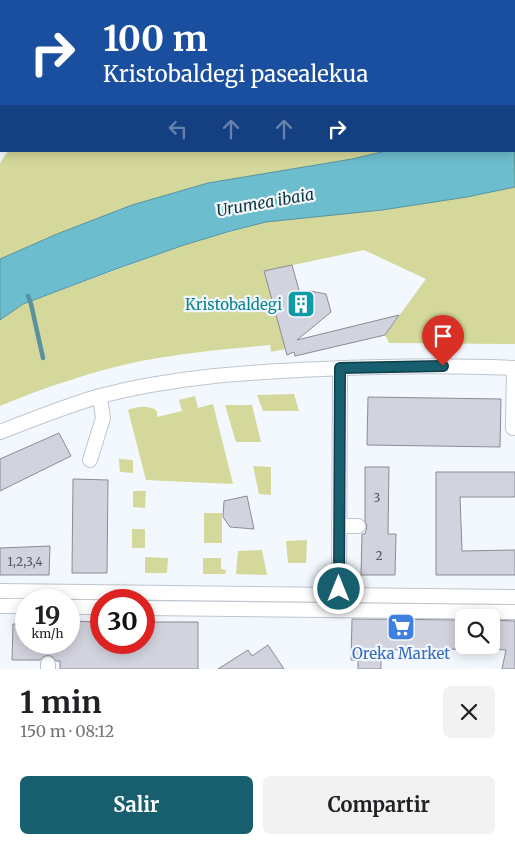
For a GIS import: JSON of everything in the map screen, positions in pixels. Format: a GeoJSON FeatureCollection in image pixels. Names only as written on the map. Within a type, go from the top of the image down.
{"type":"FeatureCollection","features":[{"type":"Feature","properties":{"kind":"street"},"geometry":{"type":"LineString","coordinates":[[0,432],[100,396],[170,381],[272,370],[412,366],[515,368],[513,428]]}},
{"type":"Feature","properties":{"kind":"street"},"geometry":{"type":"LineString","coordinates":[[339,594],[340,368]]}},
{"type":"Feature","properties":{"kind":"street"},"geometry":{"type":"LineString","coordinates":[[90,460],[103,418],[100,396]]}},
{"type":"Feature","properties":{"kind":"street"},"geometry":{"type":"LineString","coordinates":[[339,526],[358,526]]}},
{"type":"Feature","properties":{"kind":"street"},"geometry":{"type":"LineString","coordinates":[[0,591],[515,597]]}},
{"type":"Feature","properties":{"kind":"street"},"geometry":{"type":"LineString","coordinates":[[0,606],[15,606]]}},
{"type":"Feature","properties":{"kind":"street"},"geometry":{"type":"LineString","coordinates":[[155,608],[515,612]]}},
{"type":"Feature","properties":{"kind":"green space"},"geometry":{"type":"Polygon","coordinates":[[[7,152],[382,152],[352,159],[208,183],[132,205],[57,234],[0,259],[0,163],[7,152]]]}},
{"type":"Feature","properties":{"kind":"green space"},"geometry":{"type":"Polygon","coordinates":[[[515,187],[515,344],[389,343],[385,335],[426,279],[364,250],[265,271],[285,349],[271,352],[270,345],[189,353],[141,361],[70,380],[0,406],[0,320],[23,304],[184,245],[266,222],[382,210],[467,197],[515,187]]]}},
{"type":"Feature","properties":{"kind":"green space"},"geometry":{"type":"Polygon","coordinates":[[[294,394],[299,411],[263,411],[257,395],[294,394]]]}},
{"type":"Feature","properties":{"kind":"green space"},"geometry":{"type":"Polygon","coordinates":[[[195,396],[198,408],[213,404],[233,484],[146,480],[128,410],[147,407],[157,411],[157,417],[182,411],[179,400],[195,396]]]}},
{"type":"Feature","properties":{"kind":"green space"},"geometry":{"type":"Polygon","coordinates":[[[225,405],[252,405],[261,442],[236,442],[225,405]]]}},
{"type":"Feature","properties":{"kind":"green space"},"geometry":{"type":"Polygon","coordinates":[[[119,459],[133,460],[133,473],[120,472],[119,459]]]}},
{"type":"Feature","properties":{"kind":"green space"},"geometry":{"type":"Polygon","coordinates":[[[253,466],[271,467],[271,495],[259,494],[253,466]]]}},
{"type":"Feature","properties":{"kind":"green space"},"geometry":{"type":"Polygon","coordinates":[[[133,491],[146,491],[145,508],[133,507],[133,491]]]}},
{"type":"Feature","properties":{"kind":"green space"},"geometry":{"type":"Polygon","coordinates":[[[204,513],[222,513],[222,543],[204,543],[204,513]]]}},
{"type":"Feature","properties":{"kind":"green space"},"geometry":{"type":"Polygon","coordinates":[[[132,529],[145,529],[145,548],[132,548],[132,529]]]}},
{"type":"Feature","properties":{"kind":"green space"},"geometry":{"type":"Polygon","coordinates":[[[307,540],[306,563],[288,563],[286,541],[307,540]]]}},
{"type":"Feature","properties":{"kind":"green space"},"geometry":{"type":"Polygon","coordinates":[[[262,550],[267,575],[236,574],[238,551],[262,550]]]}},
{"type":"Feature","properties":{"kind":"green space"},"geometry":{"type":"Polygon","coordinates":[[[145,557],[168,558],[167,573],[145,573],[145,557]]]}},
{"type":"Feature","properties":{"kind":"green space"},"geometry":{"type":"Polygon","coordinates":[[[203,558],[221,558],[221,569],[226,570],[225,574],[203,574],[203,558]]]}},
{"type":"Feature","properties":{"kind":"water","name":"Urumea ibaia"},"geometry":{"type":"Polygon","coordinates":[[[382,152],[514,152],[515,187],[467,197],[382,210],[266,222],[231,231],[184,245],[23,304],[0,320],[0,259],[57,234],[132,205],[208,183],[352,159],[382,152]]]}},
{"type":"Feature","properties":{"kind":"building","name":"Kristobaldegi"},"geometry":{"type":"Polygon","coordinates":[[[292,265],[300,294],[310,291],[326,294],[331,312],[297,340],[399,315],[385,335],[295,356],[294,352],[287,355],[264,271],[292,265]]]}},
{"type":"Feature","properties":{"kind":"building"},"geometry":{"type":"Polygon","coordinates":[[[368,397],[501,399],[500,447],[367,445],[368,397]]]}},
{"type":"Feature","properties":{"kind":"building"},"geometry":{"type":"Polygon","coordinates":[[[59,433],[71,456],[0,491],[0,459],[59,433]]]}},
{"type":"Feature","properties":{"kind":"building"},"geometry":{"type":"Polygon","coordinates":[[[365,467],[389,467],[388,534],[396,534],[395,575],[361,575],[362,534],[365,534],[367,526],[365,521],[365,467]]]}},
{"type":"Feature","properties":{"kind":"building"},"geometry":{"type":"Polygon","coordinates":[[[436,472],[515,472],[515,497],[460,497],[462,551],[515,550],[515,575],[436,575],[436,472]]]}},
{"type":"Feature","properties":{"kind":"building"},"geometry":{"type":"Polygon","coordinates":[[[73,479],[108,480],[107,573],[72,573],[73,479]]]}},
{"type":"Feature","properties":{"kind":"building"},"geometry":{"type":"Polygon","coordinates":[[[247,496],[254,529],[230,527],[223,517],[224,501],[247,496]]]}},
{"type":"Feature","properties":{"kind":"building"},"geometry":{"type":"Polygon","coordinates":[[[50,546],[49,575],[0,575],[0,548],[50,546]]]}},
{"type":"Feature","properties":{"kind":"building"},"geometry":{"type":"Polygon","coordinates":[[[352,619],[455,620],[455,649],[381,650],[381,669],[358,669],[358,660],[351,660],[352,619]]]}},
{"type":"Feature","properties":{"kind":"building"},"geometry":{"type":"Polygon","coordinates":[[[500,620],[515,621],[515,669],[502,669],[506,650],[500,650],[500,620]]]}},
{"type":"Feature","properties":{"kind":"building"},"geometry":{"type":"Polygon","coordinates":[[[80,621],[90,622],[90,654],[155,654],[155,622],[198,622],[198,669],[60,669],[60,661],[56,661],[48,655],[40,660],[12,660],[13,624],[15,624],[15,654],[80,654],[80,621]]]}},
{"type":"Feature","properties":{"kind":"building"},"geometry":{"type":"Polygon","coordinates":[[[268,645],[284,669],[218,669],[248,650],[252,656],[268,645]]]}},
{"type":"Feature","properties":{"kind":"waterway"},"geometry":{"type":"LineString","coordinates":[[28,296],[43,358]]}},
{"type":"Feature","properties":{"kind":"place","name":"Kristobaldegi"},"geometry":{"type":"Point","coordinates":[301,304]}},
{"type":"Feature","properties":{"kind":"place","name":"Oreka Market"},"geometry":{"type":"Point","coordinates":[401,627]}},
{"type":"Feature","properties":{"kind":"route"},"geometry":{"type":"LineString","coordinates":[[339,589],[340,368],[443,366]]}}]}
